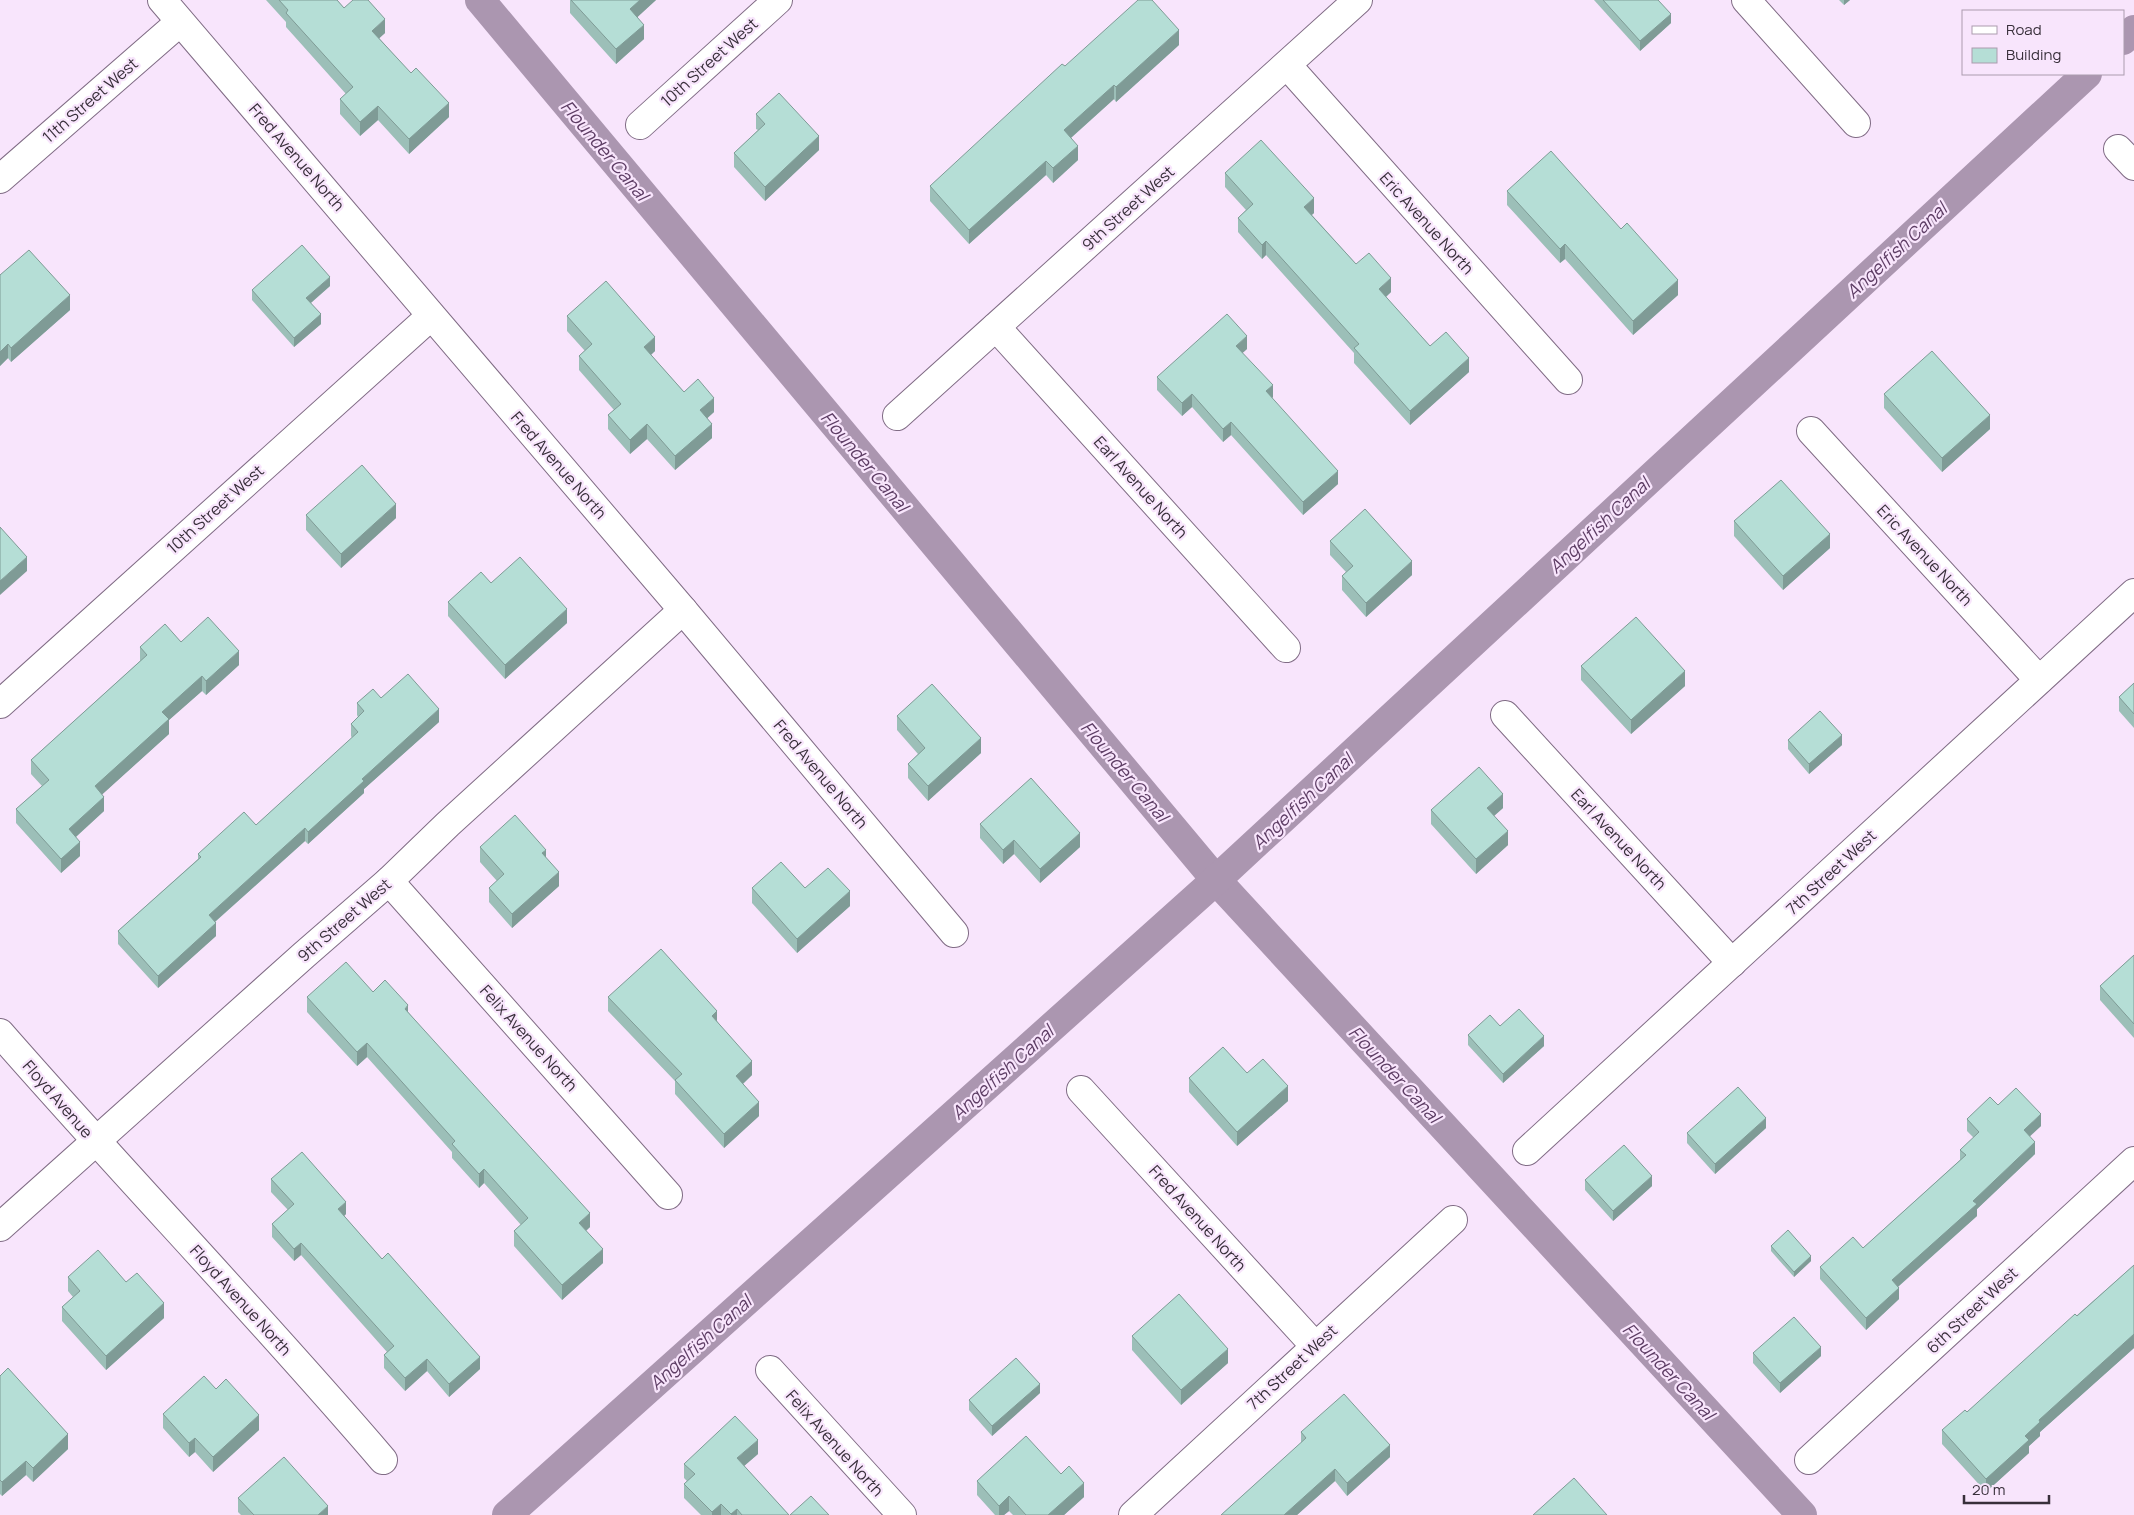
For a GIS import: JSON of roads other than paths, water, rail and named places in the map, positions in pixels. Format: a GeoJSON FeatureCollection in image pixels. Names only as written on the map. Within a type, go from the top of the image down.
{"type":"FeatureCollection","features":[{"type":"Feature","properties":{"kind":"street","name":"Fred Avenue North"},"geometry":{"type":"LineString","coordinates":[[162,0],[683,610],[954,933]]}},
{"type":"Feature","properties":{"kind":"street","name":"10th Street West"},"geometry":{"type":"LineString","coordinates":[[640,125],[778,0]]}},
{"type":"Feature","properties":{"kind":"street","name":"9th Street West"},"geometry":{"type":"LineString","coordinates":[[897,416],[1358,0]]}},
{"type":"Feature","properties":{"kind":"street"},"geometry":{"type":"LineString","coordinates":[[1746,0],[1856,123]]}},
{"type":"Feature","properties":{"kind":"street","name":"11th Street West"},"geometry":{"type":"LineString","coordinates":[[0,179],[180,22]]}},
{"type":"Feature","properties":{"kind":"street","name":"Eric Avenue North"},"geometry":{"type":"LineString","coordinates":[[1287,66],[1568,380]]}},
{"type":"Feature","properties":{"kind":"street","name":"10th Street West"},"geometry":{"type":"LineString","coordinates":[[0,704],[430,316]]}},
{"type":"Feature","properties":{"kind":"street","name":"Earl Avenue North"},"geometry":{"type":"LineString","coordinates":[[996,327],[1286,648]]}},
{"type":"Feature","properties":{"kind":"street","name":"Eric Avenue North"},"geometry":{"type":"LineString","coordinates":[[1811,432],[2039,680]]}},
{"type":"Feature","properties":{"kind":"street","name":"7th Street West"},"geometry":{"type":"LineString","coordinates":[[1527,1151],[2134,593]]}},
{"type":"Feature","properties":{"kind":"street","name":"9th Street West"},"geometry":{"type":"LineString","coordinates":[[0,1226],[304,955],[390,881],[448,824],[683,610]]}},
{"type":"Feature","properties":{"kind":"street","name":"Earl Avenue North"},"geometry":{"type":"LineString","coordinates":[[1505,715],[1732,963]]}},
{"type":"Feature","properties":{"kind":"street","name":"Felix Avenue North"},"geometry":{"type":"LineString","coordinates":[[390,881],[668,1195]]}},
{"type":"Feature","properties":{"kind":"street","name":"Floyd Avenue"},"geometry":{"type":"LineString","coordinates":[[0,1033],[96,1142]]}},
{"type":"Feature","properties":{"kind":"street","name":"Fred Avenue North"},"geometry":{"type":"LineString","coordinates":[[1081,1090],[1315,1346]]}},
{"type":"Feature","properties":{"kind":"street","name":"Floyd Avenue North"},"geometry":{"type":"LineString","coordinates":[[96,1142],[248,1306],[383,1460]]}},
{"type":"Feature","properties":{"kind":"street","name":"6th Street West"},"geometry":{"type":"LineString","coordinates":[[1809,1460],[2134,1160]]}},
{"type":"Feature","properties":{"kind":"street","name":"7th Street West"},"geometry":{"type":"LineString","coordinates":[[1133,1515],[1453,1220]]}},
{"type":"Feature","properties":{"kind":"street","name":"Felix Avenue North"},"geometry":{"type":"LineString","coordinates":[[770,1370],[902,1515]]}},
{"type":"Feature","properties":{"kind":"waterway","name":"Flounder Canal"},"geometry":{"type":"LineString","coordinates":[[480,0],[1216,880],[1802,1515]]}},
{"type":"Feature","properties":{"kind":"waterway","name":"Angelfish Canal"},"geometry":{"type":"LineString","coordinates":[[2124,39],[2134,30]]}},
{"type":"Feature","properties":{"kind":"waterway","name":"Angelfish Canal"},"geometry":{"type":"LineString","coordinates":[[507,1515],[1216,880],[2086,75]]}}]}
